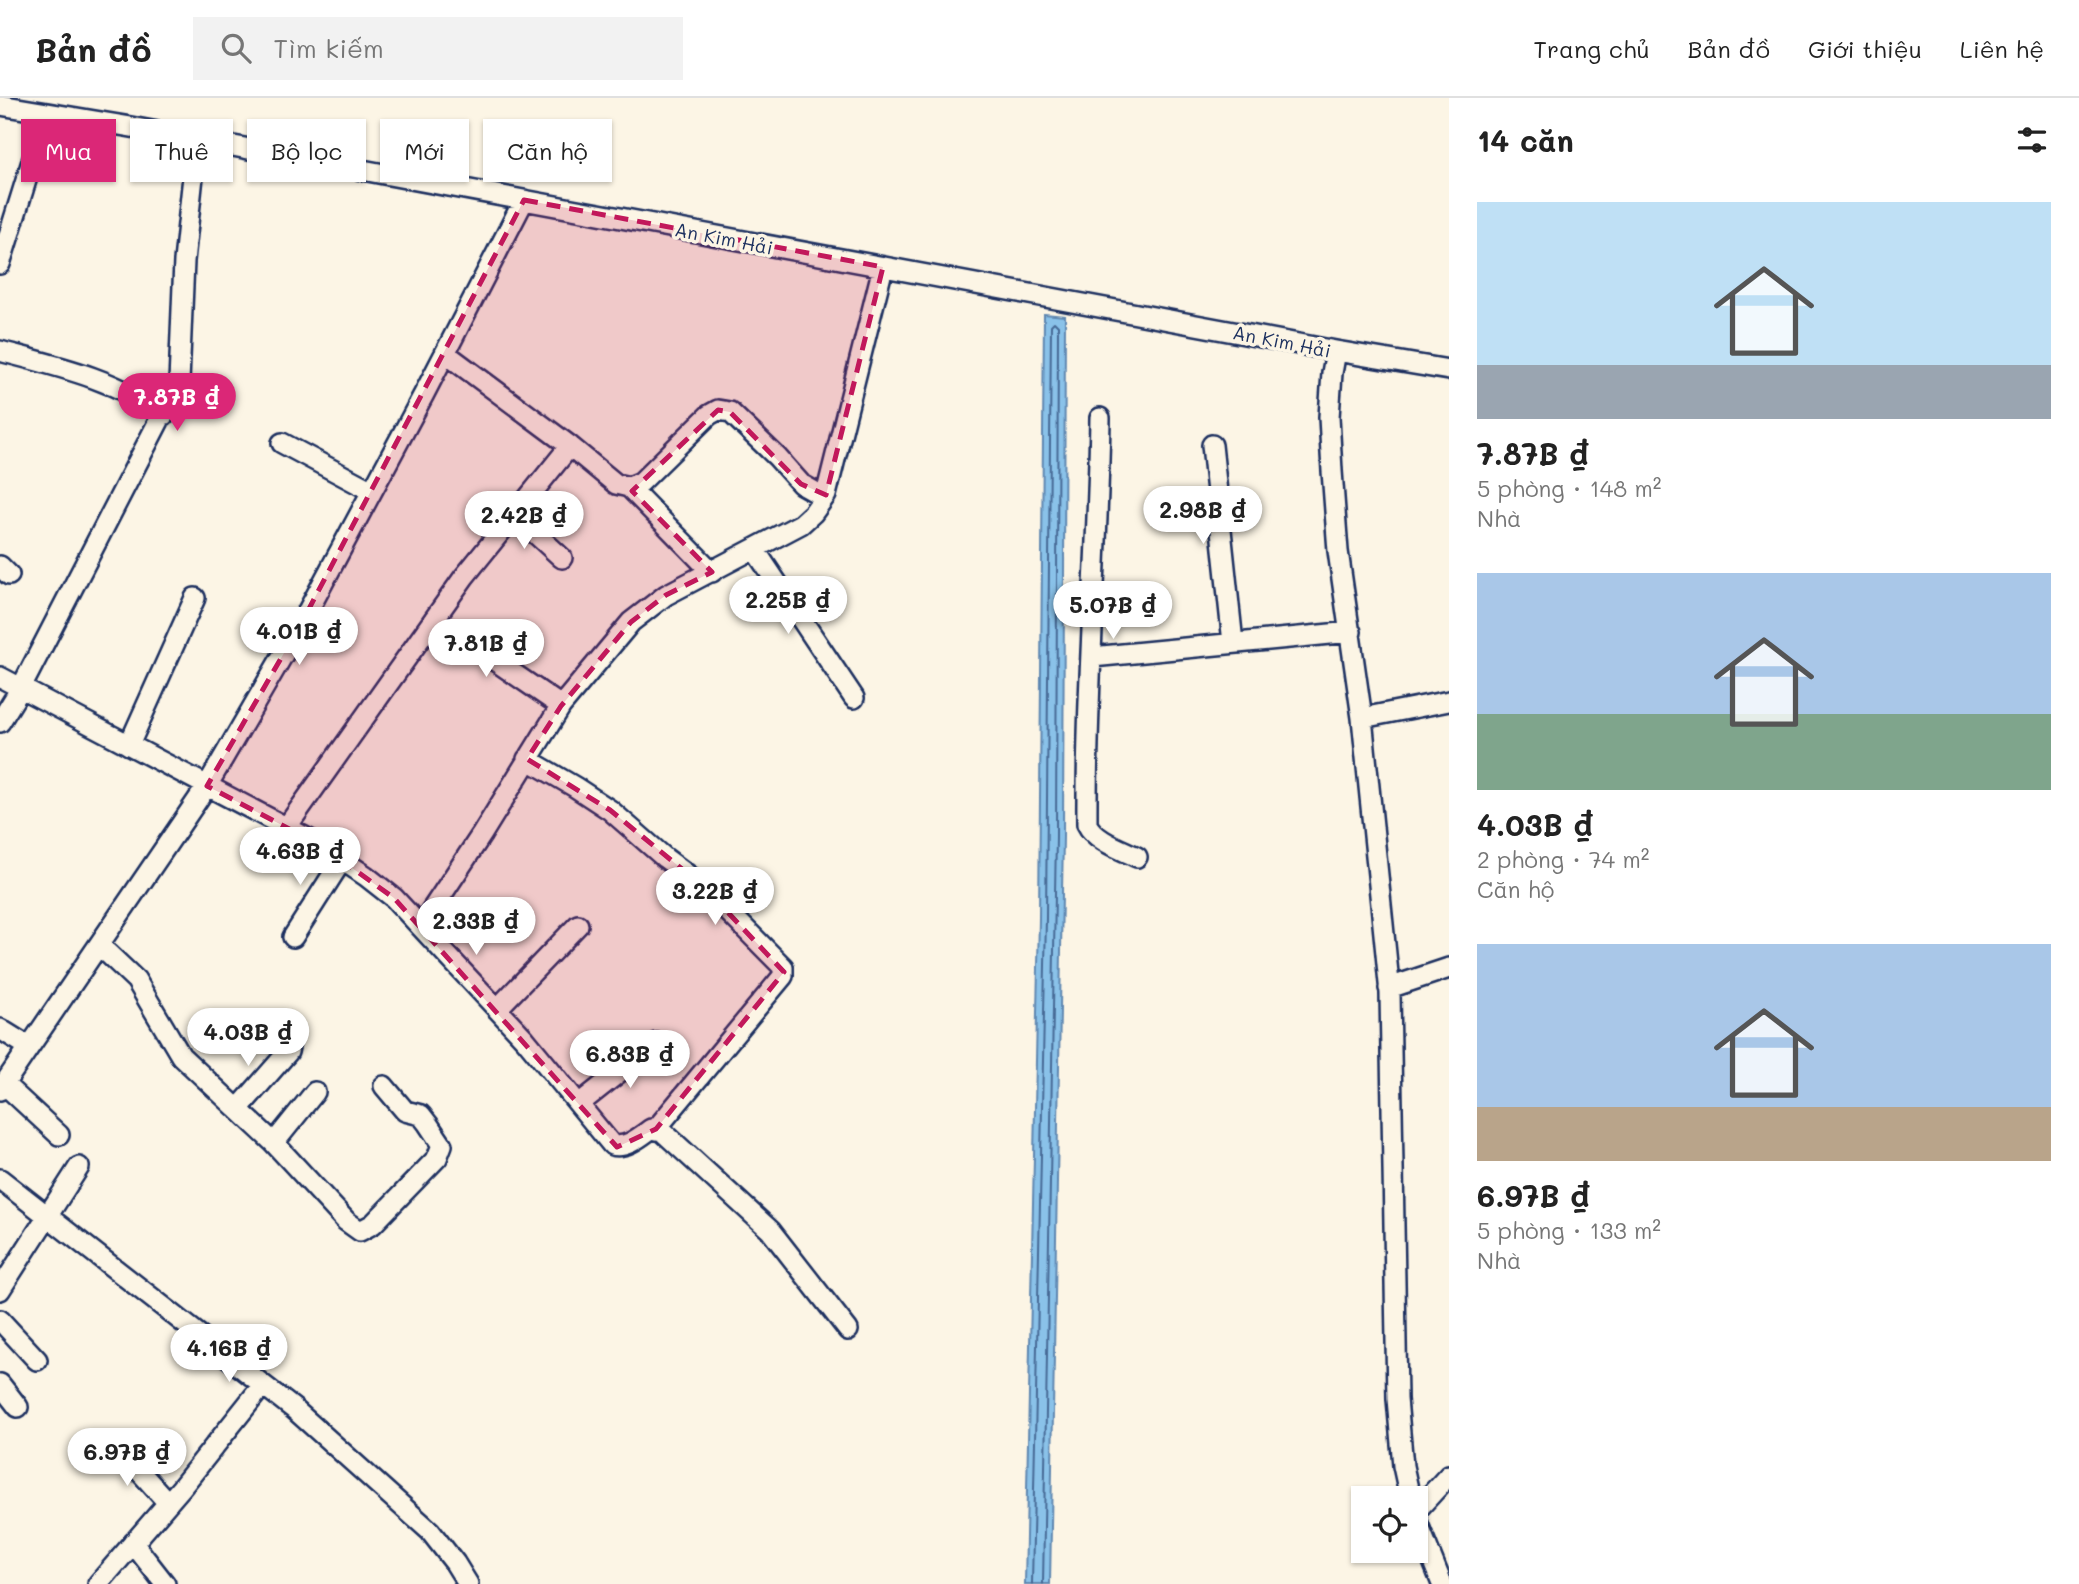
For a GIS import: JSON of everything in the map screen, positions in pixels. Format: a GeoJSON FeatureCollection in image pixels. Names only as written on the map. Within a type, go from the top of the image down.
{"type":"FeatureCollection","features":[{"type":"Feature","properties":{"kind":"street","name":"An Kim Hải"},"geometry":{"type":"LineString","coordinates":[[0,105],[130,127]]}},
{"type":"Feature","properties":{"kind":"street"},"geometry":{"type":"LineString","coordinates":[[0,264],[47,113]]}},
{"type":"Feature","properties":{"kind":"street","name":"An Kim Hải"},"geometry":{"type":"LineString","coordinates":[[233,146],[1449,370]]}},
{"type":"Feature","properties":{"kind":"street"},"geometry":{"type":"LineString","coordinates":[[0,722],[21,688],[179,382],[184,261],[192,182]]}},
{"type":"Feature","properties":{"kind":"street"},"geometry":{"type":"LineString","coordinates":[[59,1135],[2,1087],[207,786],[302,622],[524,200]]}},
{"type":"Feature","properties":{"kind":"street"},"geometry":{"type":"LineString","coordinates":[[421,926],[561,706],[639,615],[666,595],[801,524],[826,495],[883,267]]}},
{"type":"Feature","properties":{"kind":"street"},"geometry":{"type":"LineString","coordinates":[[0,351],[111,384],[133,393],[163,415]]}},
{"type":"Feature","properties":{"kind":"street"},"geometry":{"type":"LineString","coordinates":[[1336,351],[1329,417],[1338,551],[1362,718],[1389,988],[1397,1399],[1407,1486]]}},
{"type":"Feature","properties":{"kind":"street"},"geometry":{"type":"LineString","coordinates":[[445,353],[570,446],[616,484],[629,486],[641,482],[709,415],[719,410],[730,412],[801,484],[826,495]]}},
{"type":"Feature","properties":{"kind":"street"},"geometry":{"type":"LineString","coordinates":[[1100,418],[1087,739],[1087,824],[1088,829],[1099,837],[1137,858]]}},
{"type":"Feature","properties":{"kind":"street"},"geometry":{"type":"LineString","coordinates":[[282,443],[372,491]]}},
{"type":"Feature","properties":{"kind":"street"},"geometry":{"type":"LineString","coordinates":[[1212,445],[1233,643]]}},
{"type":"Feature","properties":{"kind":"street"},"geometry":{"type":"LineString","coordinates":[[286,828],[434,619],[570,446]]}},
{"type":"Feature","properties":{"kind":"street"},"geometry":{"type":"LineString","coordinates":[[629,486],[712,572]]}},
{"type":"Feature","properties":{"kind":"street"},"geometry":{"type":"LineString","coordinates":[[514,514],[562,558]]}},
{"type":"Feature","properties":{"kind":"street"},"geometry":{"type":"LineString","coordinates":[[755,550],[854,698]]}},
{"type":"Feature","properties":{"kind":"street"},"geometry":{"type":"LineString","coordinates":[[130,745],[195,598]]}},
{"type":"Feature","properties":{"kind":"street"},"geometry":{"type":"LineString","coordinates":[[434,619],[561,706]]}},
{"type":"Feature","properties":{"kind":"street"},"geometry":{"type":"LineString","coordinates":[[1092,657],[1351,632]]}},
{"type":"Feature","properties":{"kind":"street"},"geometry":{"type":"LineString","coordinates":[[0,677],[286,828],[342,860],[394,898],[498,1009],[612,1145],[627,1145],[651,1129],[662,1131],[770,1230],[848,1330]]}},
{"type":"Feature","properties":{"kind":"street"},"geometry":{"type":"LineString","coordinates":[[1362,718],[1449,701]]}},
{"type":"Feature","properties":{"kind":"street"},"geometry":{"type":"LineString","coordinates":[[527,759],[610,810],[665,858],[704,887],[783,967],[783,976],[656,1129]]}},
{"type":"Feature","properties":{"kind":"street"},"geometry":{"type":"LineString","coordinates":[[293,937],[342,860]]}},
{"type":"Feature","properties":{"kind":"street"},"geometry":{"type":"LineString","coordinates":[[498,1009],[578,925]]}},
{"type":"Feature","properties":{"kind":"street"},"geometry":{"type":"LineString","coordinates":[[99,945],[136,980],[181,1056],[275,1143],[346,1221],[360,1231],[366,1229],[438,1158],[442,1149],[441,1143],[421,1115],[405,1111],[384,1086]]}},
{"type":"Feature","properties":{"kind":"street"},"geometry":{"type":"LineString","coordinates":[[1389,988],[1449,968]]}},
{"type":"Feature","properties":{"kind":"street"},"geometry":{"type":"LineString","coordinates":[[0,1028],[29,1047]]}},
{"type":"Feature","properties":{"kind":"street"},"geometry":{"type":"LineString","coordinates":[[239,1108],[288,1052],[290,1042],[285,1032]]}},
{"type":"Feature","properties":{"kind":"street"},"geometry":{"type":"LineString","coordinates":[[579,1104],[656,1043]]}},
{"type":"Feature","properties":{"kind":"street"},"geometry":{"type":"LineString","coordinates":[[275,1143],[315,1092]]}},
{"type":"Feature","properties":{"kind":"street"},"geometry":{"type":"LineString","coordinates":[[0,1290],[79,1167]]}},
{"type":"Feature","properties":{"kind":"street"},"geometry":{"type":"LineString","coordinates":[[0,1179],[294,1409],[430,1531],[468,1584]]}},
{"type":"Feature","properties":{"kind":"street"},"geometry":{"type":"LineString","coordinates":[[0,1320],[37,1360]]}},
{"type":"Feature","properties":{"kind":"street"},"geometry":{"type":"LineString","coordinates":[[0,1384],[18,1407]]}},
{"type":"Feature","properties":{"kind":"street"},"geometry":{"type":"LineString","coordinates":[[98,1584],[168,1503],[263,1385]]}},
{"type":"Feature","properties":{"kind":"street"},"geometry":{"type":"LineString","coordinates":[[117,1446],[168,1503]]}},
{"type":"Feature","properties":{"kind":"street"},"geometry":{"type":"LineString","coordinates":[[1428,1501],[1445,1488]]}},
{"type":"Feature","properties":{"kind":"street"},"geometry":{"type":"LineString","coordinates":[[133,1543],[165,1584]]}},
{"type":"Feature","properties":{"kind":"street"},"geometry":{"type":"LineString","coordinates":[[1428,1559],[1434,1579]]}},
{"type":"Feature","properties":{"kind":"highlighted area"},"geometry":{"type":"Polygon","coordinates":[[[524,200],[883,267],[826,495],[801,484],[730,412],[718,410],[632,491],[712,572],[666,595],[631,622],[561,706],[527,759],[610,810],[704,887],[784,972],[656,1129],[617,1147],[394,898],[320,845],[207,786],[302,622],[524,200]]]}},
{"type":"Feature","properties":{"kind":"water"},"geometry":{"type":"Polygon","coordinates":[[[1044,314],[1065,316],[1063,836],[1050,1584],[1025,1584],[1039,918],[1044,314]]]}}]}
